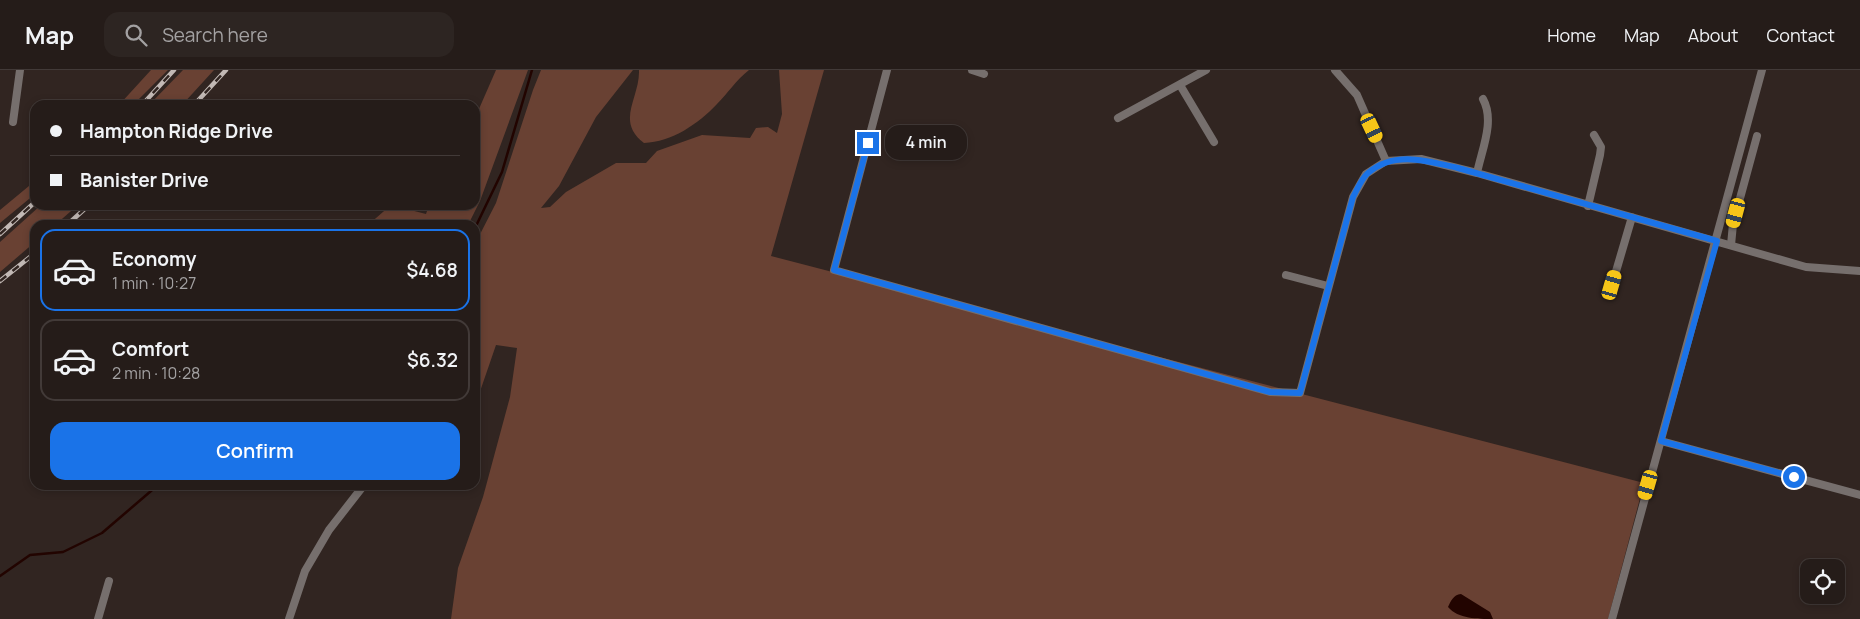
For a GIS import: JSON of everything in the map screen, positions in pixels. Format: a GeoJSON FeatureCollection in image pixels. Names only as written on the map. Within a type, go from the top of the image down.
{"type":"FeatureCollection","features":[{"type":"Feature","properties":{"kind":"street"},"geometry":{"type":"LineString","coordinates":[[13,122],[20,70]]}},
{"type":"Feature","properties":{"kind":"street"},"geometry":{"type":"LineString","coordinates":[[887,70],[834,270],[1270,392],[1300,393],[1353,197],[1366,174],[1386,161],[1421,159],[1477,173],[1806,267],[1860,271]]}},
{"type":"Feature","properties":{"kind":"street"},"geometry":{"type":"LineString","coordinates":[[972,70],[984,74]]}},
{"type":"Feature","properties":{"kind":"street"},"geometry":{"type":"LineString","coordinates":[[1118,118],[1206,70]]}},
{"type":"Feature","properties":{"kind":"street"},"geometry":{"type":"LineString","coordinates":[[1335,70],[1357,95],[1386,161]]}},
{"type":"Feature","properties":{"kind":"street"},"geometry":{"type":"LineString","coordinates":[[1612,619],[1717,241],[1762,70]]}},
{"type":"Feature","properties":{"kind":"street"},"geometry":{"type":"LineString","coordinates":[[1180,85],[1214,142]]}},
{"type":"Feature","properties":{"kind":"street"},"geometry":{"type":"LineString","coordinates":[[1477,173],[1489,118],[1488,109],[1483,99]]}},
{"type":"Feature","properties":{"kind":"street"},"geometry":{"type":"LineString","coordinates":[[1588,206],[1601,147],[1594,135]]}},
{"type":"Feature","properties":{"kind":"street"},"geometry":{"type":"LineString","coordinates":[[1731,245],[1733,224],[1757,136]]}},
{"type":"Feature","properties":{"kind":"street"},"geometry":{"type":"LineString","coordinates":[[1612,285],[1632,217]]}},
{"type":"Feature","properties":{"kind":"street"},"geometry":{"type":"LineString","coordinates":[[1286,275],[1328,286]]}},
{"type":"Feature","properties":{"kind":"street"},"geometry":{"type":"LineString","coordinates":[[1661,441],[1860,495]]}},
{"type":"Feature","properties":{"kind":"street"},"geometry":{"type":"LineString","coordinates":[[289,619],[305,571],[328,530],[360,490]]}},
{"type":"Feature","properties":{"kind":"street"},"geometry":{"type":"LineString","coordinates":[[98,619],[109,580]]}},
{"type":"Feature","properties":{"kind":"shaded area"},"geometry":{"type":"Polygon","coordinates":[[[151,70],[168,70],[138,100],[124,100],[151,70]]]}},
{"type":"Feature","properties":{"kind":"shaded area"},"geometry":{"type":"Polygon","coordinates":[[[183,70],[214,70],[187,100],[154,100],[183,70]]]}},
{"type":"Feature","properties":{"kind":"shaded area"},"geometry":{"type":"Polygon","coordinates":[[[496,70],[528,70],[480,201],[480,107],[496,70]]]}},
{"type":"Feature","properties":{"kind":"shaded area"},"geometry":{"type":"Polygon","coordinates":[[[541,70],[633,70],[596,117],[559,186],[541,208],[550,207],[566,192],[616,163],[646,163],[657,151],[702,135],[750,138],[756,128],[768,127],[777,133],[782,114],[779,70],[824,70],[771,256],[1644,483],[1608,619],[451,619],[458,568],[483,497],[510,397],[517,348],[496,345],[480,391],[480,234],[496,203],[541,70]]]}},
{"type":"Feature","properties":{"kind":"shaded area"},"geometry":{"type":"Polygon","coordinates":[[[639,70],[749,70],[710,111],[693,125],[665,139],[644,143],[636,135],[631,126],[630,118],[639,70]]]}},
{"type":"Feature","properties":{"kind":"shaded area"},"geometry":{"type":"Polygon","coordinates":[[[30,185],[30,198],[0,223],[0,210],[30,185]]]}},
{"type":"Feature","properties":{"kind":"shaded area"},"geometry":{"type":"Polygon","coordinates":[[[35,210],[72,210],[61,220],[30,220],[30,246],[0,272],[0,242],[35,210]]]}},
{"type":"Feature","properties":{"kind":"shaded area"},"geometry":{"type":"Polygon","coordinates":[[[385,210],[410,210],[426,214],[427,210],[476,210],[470,220],[374,220],[385,210]]]}},
{"type":"Feature","properties":{"kind":"shaded area"},"geometry":{"type":"Polygon","coordinates":[[[1461,594],[1490,612],[1493,619],[1463,616],[1452,611],[1448,607],[1450,603],[1454,597],[1461,594]]]}},
{"type":"Feature","properties":{"kind":"waterway"},"geometry":{"type":"LineString","coordinates":[[479,220],[502,172],[532,70]]}},
{"type":"Feature","properties":{"kind":"waterway"},"geometry":{"type":"LineString","coordinates":[[0,576],[30,555],[63,552],[102,533],[152,490]]}},
{"type":"Feature","properties":{"kind":"railway"},"geometry":{"type":"LineString","coordinates":[[147,100],[174,70]]}},
{"type":"Feature","properties":{"kind":"railway"},"geometry":{"type":"LineString","coordinates":[[199,100],[226,70]]}},
{"type":"Feature","properties":{"kind":"railway"},"geometry":{"type":"LineString","coordinates":[[0,234],[30,207]]}},
{"type":"Feature","properties":{"kind":"railway"},"geometry":{"type":"LineString","coordinates":[[72,220],[84,210]]}},
{"type":"Feature","properties":{"kind":"railway"},"geometry":{"type":"LineString","coordinates":[[0,281],[30,257]]}},
{"type":"Feature","properties":{"kind":"route"},"geometry":{"type":"LineString","coordinates":[[868,143],[834,270],[1270,392],[1285,394],[1300,393],[1353,197],[1366,174],[1386,161],[1421,159],[1717,241],[1661,441],[1794,477]]}}]}
